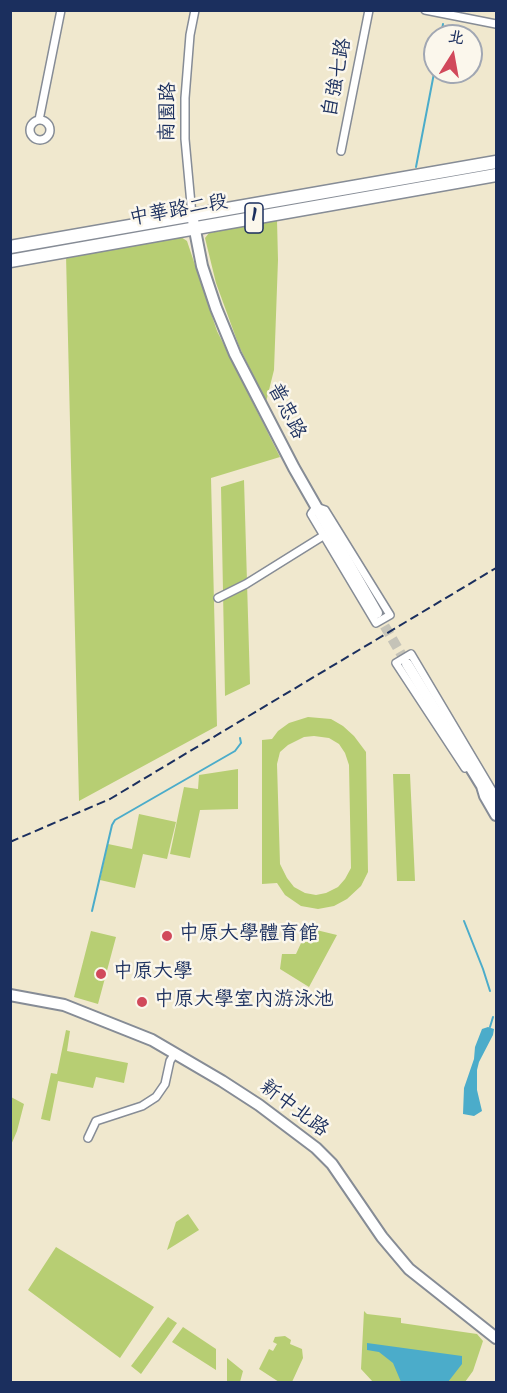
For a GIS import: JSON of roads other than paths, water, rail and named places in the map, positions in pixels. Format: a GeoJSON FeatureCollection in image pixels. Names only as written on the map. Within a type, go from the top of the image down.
{"type":"FeatureCollection","features":[{"type":"Feature","properties":{"kind":"main road","name":"中華路二段"},"geometry":{"type":"LineString","coordinates":[[10,247],[496,162]]}},
{"type":"Feature","properties":{"kind":"main road","name":"中華路二段"},"geometry":{"type":"LineString","coordinates":[[10,261],[496,175]]}},
{"type":"Feature","properties":{"kind":"street"},"geometry":{"type":"LineString","coordinates":[[39,120],[61,10]]}},
{"type":"Feature","properties":{"kind":"street","name":"南園路"},"geometry":{"type":"LineString","coordinates":[[192,215],[185,140],[184,98],[190,35],[195,10]]}},
{"type":"Feature","properties":{"kind":"street","name":"自強七路"},"geometry":{"type":"LineString","coordinates":[[341,151],[369,10]]}},
{"type":"Feature","properties":{"kind":"street"},"geometry":{"type":"LineString","coordinates":[[425,10],[496,24]]}},
{"type":"Feature","properties":{"kind":"street","name":"普忠路"},"geometry":{"type":"LineString","coordinates":[[192,215],[202,266],[235,354],[315,507],[377,614]]}},
{"type":"Feature","properties":{"kind":"street"},"geometry":{"type":"LineString","coordinates":[[315,507],[325,510],[390,615],[376,623],[323,536],[311,514],[315,507]]}},
{"type":"Feature","properties":{"kind":"street"},"geometry":{"type":"LineString","coordinates":[[218,598],[246,584],[323,536]]}},
{"type":"Feature","properties":{"kind":"street"},"geometry":{"type":"LineString","coordinates":[[489,794],[396,663],[411,654],[489,794],[496,815]]}},
{"type":"Feature","properties":{"kind":"street"},"geometry":{"type":"LineString","coordinates":[[407,664],[489,794]]}},
{"type":"Feature","properties":{"kind":"street","name":"新中北路"},"geometry":{"type":"LineString","coordinates":[[10,995],[76,1009],[152,1040],[241,1093],[315,1148],[332,1164],[381,1237],[409,1269],[496,1338]]}},
{"type":"Feature","properties":{"kind":"street"},"geometry":{"type":"LineString","coordinates":[[88,1138],[96,1122],[142,1106],[156,1097],[165,1084],[170,1061],[175,1053]]}},
{"type":"Feature","properties":{"kind":"water"},"geometry":{"type":"Polygon","coordinates":[[[488,1027],[494,1029],[493,1035],[477,1070],[477,1090],[482,1111],[474,1116],[463,1114],[464,1088],[474,1059],[475,1047],[482,1029],[488,1027]]]}},
{"type":"Feature","properties":{"kind":"water"},"geometry":{"type":"Polygon","coordinates":[[[367,1343],[462,1356],[462,1364],[448,1382],[401,1382],[393,1363],[379,1352],[367,1350],[367,1343]]]}},
{"type":"Feature","properties":{"kind":"waterway"},"geometry":{"type":"LineString","coordinates":[[416,167],[432,84]]}},
{"type":"Feature","properties":{"kind":"waterway"},"geometry":{"type":"LineString","coordinates":[[92,911],[115,820],[235,751],[241,743],[240,738]]}},
{"type":"Feature","properties":{"kind":"waterway"},"geometry":{"type":"LineString","coordinates":[[464,921],[490,991]]}},
{"type":"Feature","properties":{"kind":"waterway"},"geometry":{"type":"LineString","coordinates":[[490,1027],[493,1017]]}},
{"type":"Feature","properties":{"kind":"tunnel"},"geometry":{"type":"LineString","coordinates":[[377,613],[407,664]]}},
{"type":"Feature","properties":{"kind":"railway"},"geometry":{"type":"LineString","coordinates":[[10,842],[110,799],[496,568]]}},
{"type":"Feature","properties":{"kind":"place","name":"中原大學體育館"},"geometry":{"type":"Point","coordinates":[167,936]}},
{"type":"Feature","properties":{"kind":"place","name":"中原大學"},"geometry":{"type":"Point","coordinates":[101,974]}},
{"type":"Feature","properties":{"kind":"place","name":"中原大學室內游泳池"},"geometry":{"type":"Point","coordinates":[142,1002]}}]}
